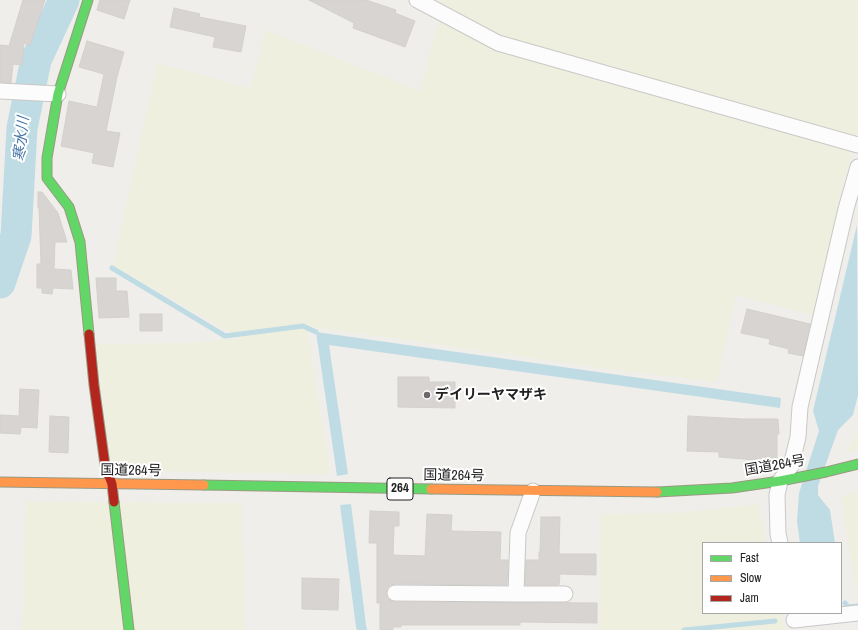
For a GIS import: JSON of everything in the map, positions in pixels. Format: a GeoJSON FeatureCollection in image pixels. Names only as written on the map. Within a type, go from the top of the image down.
{"type":"FeatureCollection","features":[{"type":"Feature","properties":{"kind":"main road"},"geometry":{"type":"LineString","coordinates":[[88,0],[53,93],[47,158],[47,178],[69,207],[80,242],[94,385],[105,466],[112,484],[129,630]]}},
{"type":"Feature","properties":{"kind":"main road","name":"国道264号"},"geometry":{"type":"LineString","coordinates":[[0,482],[645,493],[732,488],[780,481],[858,464]]}},
{"type":"Feature","properties":{"kind":"street"},"geometry":{"type":"LineString","coordinates":[[416,0],[498,44],[858,145]]}},
{"type":"Feature","properties":{"kind":"street"},"geometry":{"type":"LineString","coordinates":[[0,91],[53,93]]}},
{"type":"Feature","properties":{"kind":"street"},"geometry":{"type":"LineString","coordinates":[[780,542],[778,534],[777,496],[780,481],[791,466],[798,437],[800,407],[852,211],[858,167]]}},
{"type":"Feature","properties":{"kind":"street"},"geometry":{"type":"LineString","coordinates":[[516,594],[518,534],[533,491]]}},
{"type":"Feature","properties":{"kind":"street"},"geometry":{"type":"LineString","coordinates":[[395,592],[565,594]]}},
{"type":"Feature","properties":{"kind":"street"},"geometry":{"type":"LineString","coordinates":[[794,621],[858,613]]}},
{"type":"Feature","properties":{"kind":"green space"},"geometry":{"type":"Polygon","coordinates":[[[436,0],[858,0],[858,132],[842,189],[814,315],[736,295],[717,382],[615,370],[307,326],[330,474],[112,471],[96,344],[194,343],[240,338],[113,266],[157,63],[250,88],[266,30],[420,91],[443,4],[436,0]]]}},
{"type":"Feature","properties":{"kind":"green space"},"geometry":{"type":"Polygon","coordinates":[[[858,430],[858,450],[845,454],[858,430]]]}},
{"type":"Feature","properties":{"kind":"green space"},"geometry":{"type":"Polygon","coordinates":[[[858,491],[858,600],[841,497],[858,491]]]}},
{"type":"Feature","properties":{"kind":"green space"},"geometry":{"type":"Polygon","coordinates":[[[26,502],[242,503],[245,630],[22,630],[26,502]]]}},
{"type":"Feature","properties":{"kind":"green space"},"geometry":{"type":"Polygon","coordinates":[[[758,504],[767,542],[702,542],[702,614],[782,614],[785,630],[599,630],[601,514],[675,513],[758,504]]]}},
{"type":"Feature","properties":{"kind":"water"},"geometry":{"type":"Polygon","coordinates":[[[857,225],[858,395],[853,415],[838,430],[818,486],[818,495],[830,510],[835,542],[800,542],[797,521],[799,493],[819,431],[813,411],[857,225]]]}},
{"type":"Feature","properties":{"kind":"water"},"geometry":{"type":"Polygon","coordinates":[[[316,332],[781,398],[780,408],[329,345],[348,474],[337,476],[316,332]]]}},
{"type":"Feature","properties":{"kind":"water"},"geometry":{"type":"Polygon","coordinates":[[[351,504],[367,630],[357,630],[356,627],[340,505],[351,504]]]}},
{"type":"Feature","properties":{"kind":"building"},"geometry":{"type":"Polygon","coordinates":[[[23,0],[45,0],[30,45],[24,43],[22,65],[13,64],[11,83],[0,82],[0,45],[9,46],[23,0]]]}},
{"type":"Feature","properties":{"kind":"building"},"geometry":{"type":"Polygon","coordinates":[[[100,0],[130,0],[124,19],[97,10],[100,0]]]}},
{"type":"Feature","properties":{"kind":"building"},"geometry":{"type":"Polygon","coordinates":[[[309,0],[366,0],[396,10],[395,13],[415,21],[405,47],[353,28],[354,23],[309,0]]]}},
{"type":"Feature","properties":{"kind":"building"},"geometry":{"type":"Polygon","coordinates":[[[174,8],[200,14],[199,17],[246,26],[241,52],[213,47],[215,37],[170,27],[174,8]]]}},
{"type":"Feature","properties":{"kind":"building"},"geometry":{"type":"Polygon","coordinates":[[[87,41],[124,52],[117,77],[106,131],[120,133],[113,167],[92,163],[94,153],[61,146],[69,101],[97,107],[104,74],[79,67],[87,41]]]}},
{"type":"Feature","properties":{"kind":"building"},"geometry":{"type":"Polygon","coordinates":[[[38,192],[42,192],[58,213],[67,242],[55,242],[54,269],[71,270],[73,289],[53,288],[52,294],[42,293],[42,288],[37,288],[37,264],[41,264],[38,192]]]}},
{"type":"Feature","properties":{"kind":"building"},"geometry":{"type":"Polygon","coordinates":[[[96,278],[116,278],[116,291],[127,291],[129,317],[99,318],[96,278]]]}},
{"type":"Feature","properties":{"kind":"building"},"geometry":{"type":"Polygon","coordinates":[[[747,309],[810,324],[803,356],[788,353],[789,349],[769,344],[770,339],[741,333],[747,309]]]}},
{"type":"Feature","properties":{"kind":"building"},"geometry":{"type":"Polygon","coordinates":[[[140,314],[162,314],[162,331],[140,331],[140,314]]]}},
{"type":"Feature","properties":{"kind":"building","name":"デイリーヤマザキ"},"geometry":{"type":"Polygon","coordinates":[[[398,377],[429,377],[429,382],[455,382],[455,408],[398,407],[398,377]]]}},
{"type":"Feature","properties":{"kind":"building"},"geometry":{"type":"Polygon","coordinates":[[[20,389],[39,390],[37,428],[21,427],[20,434],[0,433],[0,415],[19,416],[20,389]]]}},
{"type":"Feature","properties":{"kind":"building"},"geometry":{"type":"Polygon","coordinates":[[[50,416],[69,417],[68,453],[49,452],[50,416]]]}},
{"type":"Feature","properties":{"kind":"building"},"geometry":{"type":"Polygon","coordinates":[[[688,416],[778,419],[779,434],[777,434],[777,463],[756,463],[756,460],[719,457],[719,452],[687,451],[688,416]]]}},
{"type":"Feature","properties":{"kind":"building"},"geometry":{"type":"Polygon","coordinates":[[[370,511],[399,512],[399,526],[394,526],[393,555],[425,556],[427,514],[452,515],[451,531],[501,532],[500,560],[508,560],[507,585],[395,584],[390,585],[387,588],[387,598],[391,601],[597,603],[597,623],[520,622],[520,625],[401,625],[401,627],[393,627],[393,630],[380,630],[380,603],[377,603],[377,543],[369,543],[370,511]]]}},
{"type":"Feature","properties":{"kind":"building"},"geometry":{"type":"Polygon","coordinates":[[[541,517],[560,517],[560,554],[596,554],[596,575],[560,574],[559,585],[525,585],[526,560],[539,560],[541,517]]]}},
{"type":"Feature","properties":{"kind":"building"},"geometry":{"type":"Polygon","coordinates":[[[302,578],[339,579],[338,610],[302,609],[302,578]]]}},
{"type":"Feature","properties":{"kind":"waterway","name":"寒水川"},"geometry":{"type":"LineString","coordinates":[[0,283],[16,236],[22,128],[36,60],[64,0]]}},
{"type":"Feature","properties":{"kind":"waterway"},"geometry":{"type":"LineString","coordinates":[[112,268],[225,336],[303,326],[316,332]]}},
{"type":"Feature","properties":{"kind":"waterway"},"geometry":{"type":"LineString","coordinates":[[845,603],[848,607],[858,606]]}},
{"type":"Feature","properties":{"kind":"waterway"},"geometry":{"type":"LineString","coordinates":[[684,630],[775,621]]}},
{"type":"Feature","properties":{"kind":"traffic: fast"},"geometry":{"type":"LineString","coordinates":[[88,0],[58,94],[47,158],[47,178],[69,207],[80,242],[89,334]]}},
{"type":"Feature","properties":{"kind":"traffic: fast"},"geometry":{"type":"LineString","coordinates":[[657,492],[732,488],[780,481],[858,464]]}},
{"type":"Feature","properties":{"kind":"traffic: fast"},"geometry":{"type":"LineString","coordinates":[[204,485],[431,489]]}},
{"type":"Feature","properties":{"kind":"traffic: fast"},"geometry":{"type":"LineString","coordinates":[[114,502],[129,630]]}},
{"type":"Feature","properties":{"kind":"traffic: slow"},"geometry":{"type":"LineString","coordinates":[[0,482],[204,485]]}},
{"type":"Feature","properties":{"kind":"traffic: slow"},"geometry":{"type":"LineString","coordinates":[[431,489],[657,492]]}},
{"type":"Feature","properties":{"kind":"traffic: jam"},"geometry":{"type":"LineString","coordinates":[[89,334],[94,385],[105,465],[112,484],[114,502]]}},
{"type":"Feature","properties":{"kind":"place","name":"デイリーヤマザキ"},"geometry":{"type":"Point","coordinates":[427,395]}}]}
